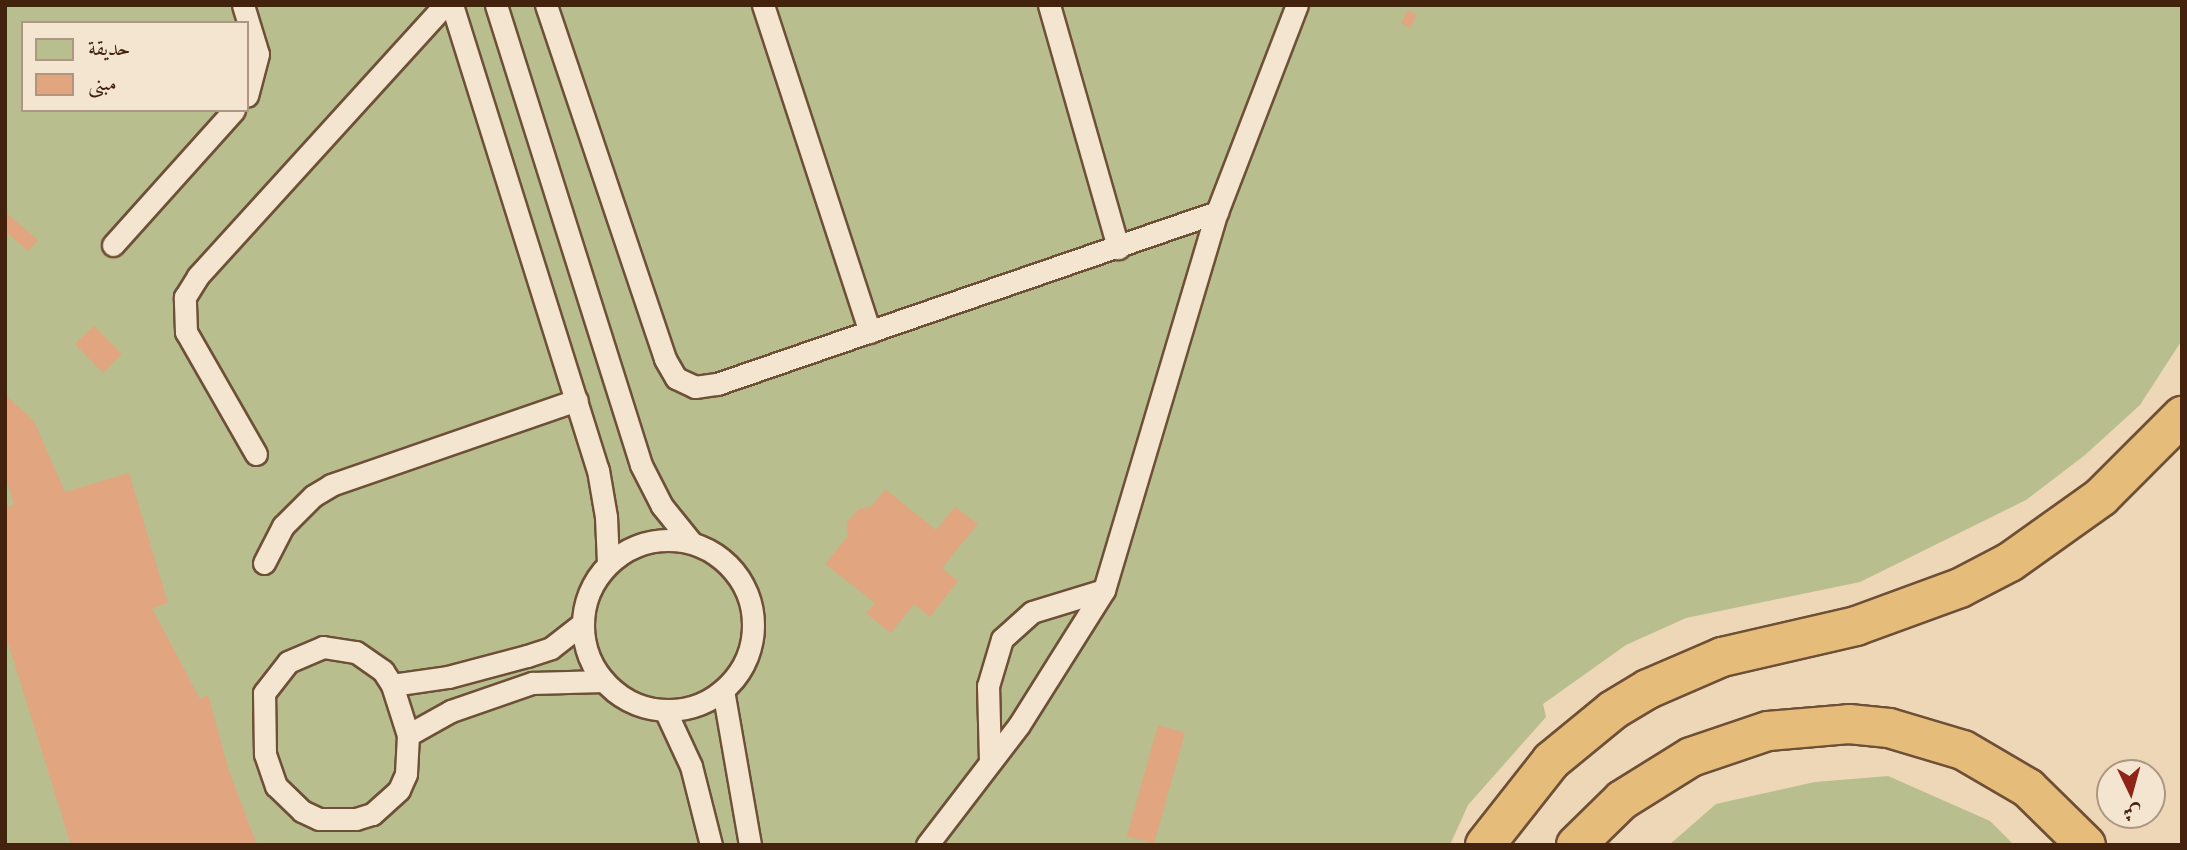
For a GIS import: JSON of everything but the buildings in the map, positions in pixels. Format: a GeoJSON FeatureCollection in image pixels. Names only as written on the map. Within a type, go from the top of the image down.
{"type":"FeatureCollection","features":[{"type":"Feature","properties":{"kind":"highway"},"geometry":{"type":"LineString","coordinates":[[1485,845],[1551,761],[1614,710],[1660,683],[1722,657],[1856,626],[1972,581],[2045,539],[2101,497],[2182,416]]}},
{"type":"Feature","properties":{"kind":"highway"},"geometry":{"type":"LineString","coordinates":[[1576,845],[1622,800],[1690,757],[1768,731],[1849,724],[1927,737],[1985,761],[2028,788],[2086,845]]}},
{"type":"Feature","properties":{"kind":"lane"},"geometry":{"type":"LineString","coordinates":[[256,454],[186,332],[185,297],[198,276],[445,5]]}},
{"type":"Feature","properties":{"kind":"lane"},"geometry":{"type":"LineString","coordinates":[[452,5],[577,400],[603,493],[608,563]]}},
{"type":"Feature","properties":{"kind":"lane"},"geometry":{"type":"LineString","coordinates":[[496,5],[641,465],[662,506],[691,542],[730,566],[746,588],[753,621],[748,654],[723,690],[696,706],[665,710],[636,705],[604,681],[585,648],[582,624],[589,590],[608,563],[633,547],[652,542],[691,542]]}},
{"type":"Feature","properties":{"kind":"lane"},"geometry":{"type":"LineString","coordinates":[[546,5],[649,318],[676,378],[706,387],[1217,212]]}},
{"type":"Feature","properties":{"kind":"lane"},"geometry":{"type":"LineString","coordinates":[[763,5],[870,332]]}},
{"type":"Feature","properties":{"kind":"lane"},"geometry":{"type":"LineString","coordinates":[[1049,5],[1118,248]]}},
{"type":"Feature","properties":{"kind":"lane"},"geometry":{"type":"LineString","coordinates":[[927,845],[1068,652],[1104,590],[1217,212],[1297,5]]}},
{"type":"Feature","properties":{"kind":"lane"},"geometry":{"type":"LineString","coordinates":[[248,21],[258,54],[248,92]]}},
{"type":"Feature","properties":{"kind":"lane"},"geometry":{"type":"LineString","coordinates":[[113,245],[232,112]]}},
{"type":"Feature","properties":{"kind":"lane"},"geometry":{"type":"LineString","coordinates":[[264,564],[283,526],[331,485],[577,400]]}},
{"type":"Feature","properties":{"kind":"lane"},"geometry":{"type":"LineString","coordinates":[[990,761],[988,686],[1002,639],[1032,612],[1104,590]]}},
{"type":"Feature","properties":{"kind":"lane"},"geometry":{"type":"LineString","coordinates":[[392,685],[447,677],[527,656],[551,648],[582,624]]}},
{"type":"Feature","properties":{"kind":"lane"},"geometry":{"type":"LineString","coordinates":[[340,647],[370,660],[392,685],[408,735],[406,774],[399,790],[372,814],[356,819],[319,819],[287,800],[269,768],[261,710],[264,693],[288,662],[304,652],[340,647]]}},
{"type":"Feature","properties":{"kind":"lane"},"geometry":{"type":"LineString","coordinates":[[408,735],[451,711],[532,683],[568,678],[604,681]]}},
{"type":"Feature","properties":{"kind":"lane"},"geometry":{"type":"LineString","coordinates":[[723,690],[750,845]]}},
{"type":"Feature","properties":{"kind":"lane"},"geometry":{"type":"LineString","coordinates":[[665,710],[691,766],[710,845]]}},
{"type":"Feature","properties":{"kind":"green space"},"geometry":{"type":"Polygon","coordinates":[[[5,5],[2182,5],[2182,340],[2140,405],[2085,455],[2026,500],[1860,582],[1686,618],[1626,645],[1543,704],[1546,717],[1468,805],[1450,845],[5,845],[5,5]]]}},
{"type":"Feature","properties":{"kind":"green space"},"geometry":{"type":"Polygon","coordinates":[[[1888,776],[1990,821],[2014,845],[1669,845],[1716,804],[1815,782],[1888,776]]]}}]}
